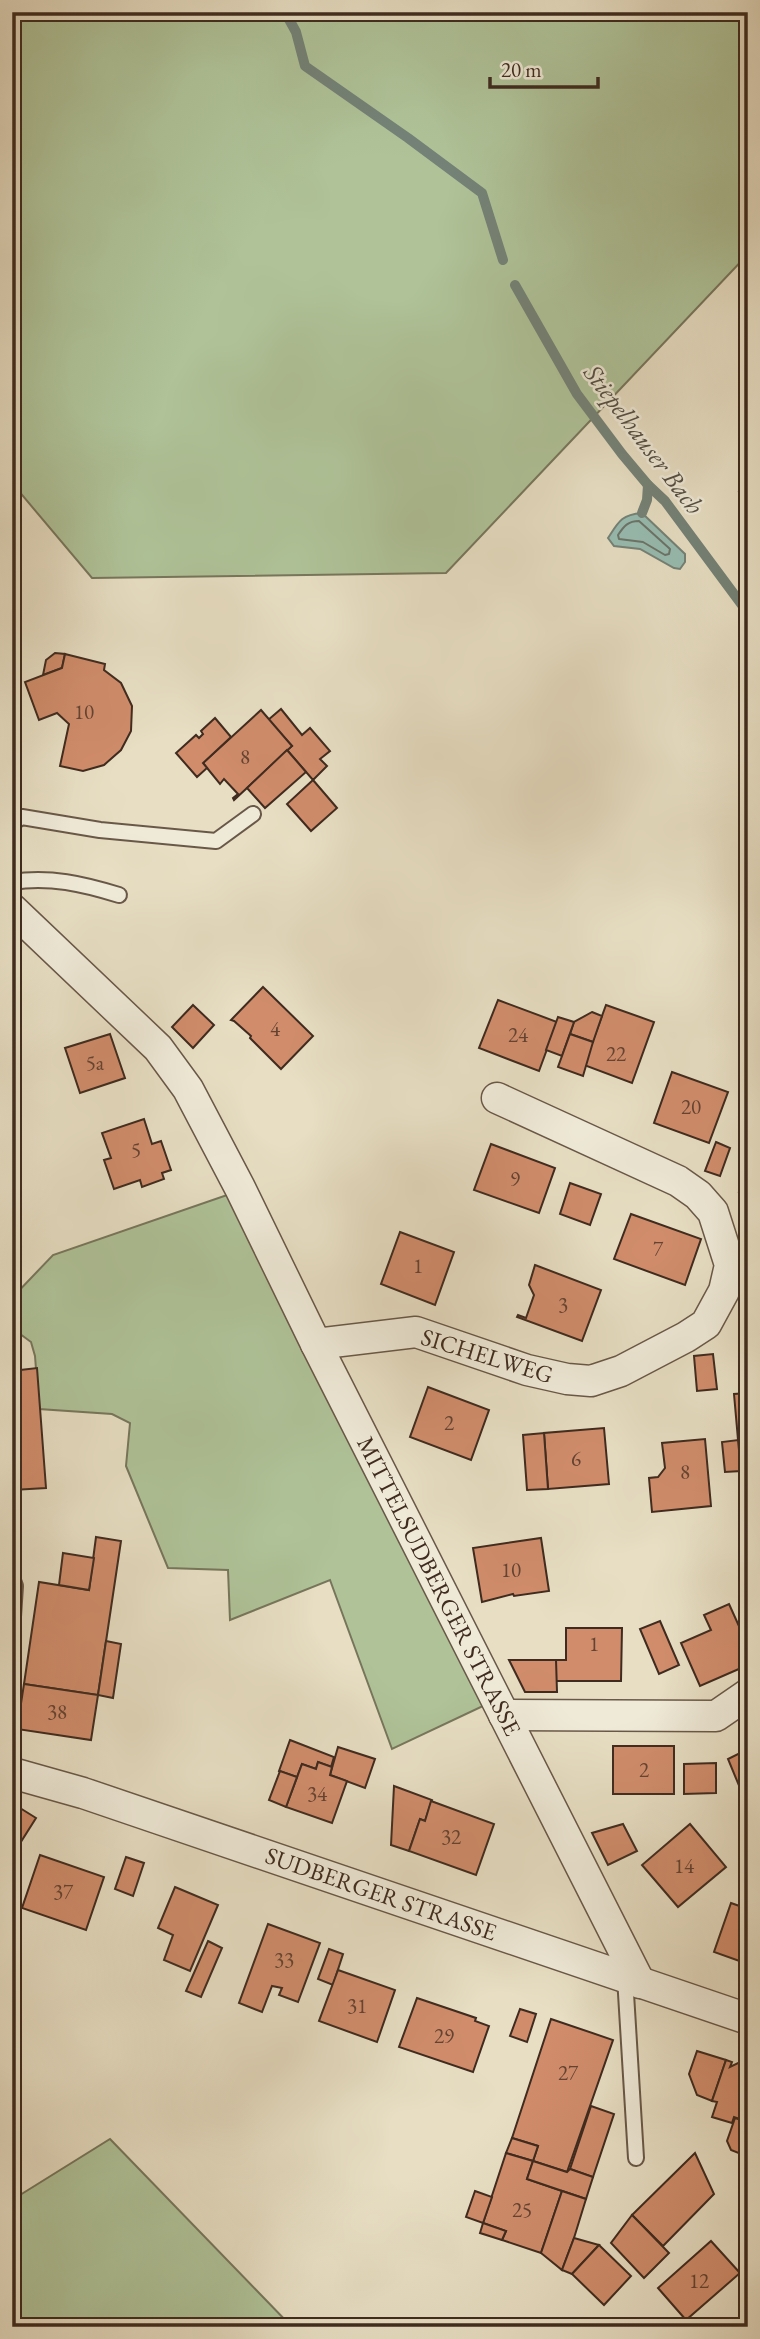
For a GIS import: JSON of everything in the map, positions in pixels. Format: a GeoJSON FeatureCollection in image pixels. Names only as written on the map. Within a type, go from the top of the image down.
{"type":"FeatureCollection","features":[{"type":"Feature","properties":{"kind":"street","name":"MITTELSUDBERGER STRASSE"},"geometry":{"type":"LineString","coordinates":[[12,909],[158,1048],[188,1089],[504,1715],[633,1980]]}},
{"type":"Feature","properties":{"kind":"street","name":"SICHELWEG"},"geometry":{"type":"LineString","coordinates":[[316,1344],[416,1332],[527,1370],[591,1381],[621,1371],[686,1338],[706,1324],[739,1263],[713,1212],[698,1195],[678,1181],[497,1098]]}},
{"type":"Feature","properties":{"kind":"street"},"geometry":{"type":"LineString","coordinates":[[504,1715],[716,1716],[748,1694]]}},
{"type":"Feature","properties":{"kind":"street","name":"SUDBERGER STRASSE"},"geometry":{"type":"LineString","coordinates":[[12,1773],[83,1793],[748,2019]]}},
{"type":"Feature","properties":{"kind":"lane"},"geometry":{"type":"LineString","coordinates":[[12,823],[22,817],[100,830],[216,841],[253,814]]}},
{"type":"Feature","properties":{"kind":"lane"},"geometry":{"type":"LineString","coordinates":[[12,882],[57,879],[119,895]]}},
{"type":"Feature","properties":{"kind":"lane"},"geometry":{"type":"LineString","coordinates":[[12,1578],[15,1586],[12,1632]]}},
{"type":"Feature","properties":{"kind":"lane"},"geometry":{"type":"LineString","coordinates":[[633,1980],[636,2158]]}},
{"type":"Feature","properties":{"kind":"green space"},"geometry":{"type":"Polygon","coordinates":[[[12,12],[748,12],[748,254],[446,573],[92,578],[12,483],[12,12]]]}},
{"type":"Feature","properties":{"kind":"green space"},"geometry":{"type":"Polygon","coordinates":[[[230,1194],[483,1706],[392,1749],[330,1580],[230,1620],[228,1570],[168,1568],[126,1466],[130,1423],[112,1414],[39,1409],[35,1356],[31,1342],[12,1328],[12,1298],[53,1255],[230,1194]]]}},
{"type":"Feature","properties":{"kind":"green space"},"geometry":{"type":"Polygon","coordinates":[[[110,2139],[292,2327],[12,2327],[12,2200],[110,2139]]]}},
{"type":"Feature","properties":{"kind":"water"},"geometry":{"type":"Polygon","coordinates":[[[642,513],[685,554],[685,562],[680,569],[640,549],[614,546],[608,538],[621,520],[629,515],[642,513]]]}},
{"type":"Feature","properties":{"kind":"building"},"geometry":{"type":"Polygon","coordinates":[[[748,488],[748,513],[739,492],[748,488]]]}},
{"type":"Feature","properties":{"kind":"building"},"geometry":{"type":"Polygon","coordinates":[[[55,653],[65,654],[62,668],[43,675],[46,660],[55,653]]]}},
{"type":"Feature","properties":{"kind":"building"},"geometry":{"type":"Polygon","coordinates":[[[65,654],[105,664],[104,670],[121,683],[132,706],[131,731],[121,750],[104,765],[83,771],[60,766],[69,724],[57,713],[39,720],[25,682],[62,668],[65,654]]]}},
{"type":"Feature","properties":{"kind":"building"},"geometry":{"type":"Polygon","coordinates":[[[281,709],[302,735],[310,728],[330,751],[320,759],[327,766],[313,780],[287,750],[292,746],[268,720],[281,709]]]}},
{"type":"Feature","properties":{"kind":"building"},"geometry":{"type":"Polygon","coordinates":[[[261,710],[292,746],[234,800],[238,794],[224,779],[220,784],[203,763],[261,710]]]}},
{"type":"Feature","properties":{"kind":"building"},"geometry":{"type":"Polygon","coordinates":[[[215,718],[231,737],[203,763],[207,768],[197,777],[176,753],[196,735],[199,738],[203,734],[201,731],[215,718]]]}},
{"type":"Feature","properties":{"kind":"building"},"geometry":{"type":"Polygon","coordinates":[[[287,750],[306,772],[265,808],[247,788],[287,750]]]}},
{"type":"Feature","properties":{"kind":"building"},"geometry":{"type":"Polygon","coordinates":[[[313,780],[337,808],[311,831],[287,804],[313,780]]]}},
{"type":"Feature","properties":{"kind":"building"},"geometry":{"type":"Polygon","coordinates":[[[263,987],[313,1036],[281,1069],[251,1036],[231,1020],[263,987]]]}},
{"type":"Feature","properties":{"kind":"building"},"geometry":{"type":"Polygon","coordinates":[[[498,1000],[557,1022],[539,1071],[479,1048],[498,1000]]]}},
{"type":"Feature","properties":{"kind":"building"},"geometry":{"type":"Polygon","coordinates":[[[193,1005],[214,1025],[193,1048],[172,1027],[193,1005]]]}},
{"type":"Feature","properties":{"kind":"building"},"geometry":{"type":"Polygon","coordinates":[[[606,1005],[654,1022],[632,1083],[584,1065],[606,1005]]]}},
{"type":"Feature","properties":{"kind":"building"},"geometry":{"type":"Polygon","coordinates":[[[592,1012],[602,1016],[593,1042],[570,1034],[574,1022],[592,1012]]]}},
{"type":"Feature","properties":{"kind":"building"},"geometry":{"type":"Polygon","coordinates":[[[558,1017],[574,1022],[562,1056],[546,1050],[558,1017]]]}},
{"type":"Feature","properties":{"kind":"building"},"geometry":{"type":"Polygon","coordinates":[[[110,1034],[125,1078],[80,1093],[65,1048],[110,1034]]]}},
{"type":"Feature","properties":{"kind":"building"},"geometry":{"type":"Polygon","coordinates":[[[570,1034],[593,1042],[583,1076],[558,1067],[570,1034]]]}},
{"type":"Feature","properties":{"kind":"building"},"geometry":{"type":"Polygon","coordinates":[[[672,1072],[728,1092],[709,1143],[654,1123],[672,1072]]]}},
{"type":"Feature","properties":{"kind":"building"},"geometry":{"type":"Polygon","coordinates":[[[144,1119],[152,1144],[161,1141],[171,1170],[162,1173],[164,1179],[142,1187],[140,1180],[114,1189],[104,1160],[111,1158],[102,1133],[144,1119]]]}},
{"type":"Feature","properties":{"kind":"building"},"geometry":{"type":"Polygon","coordinates":[[[716,1142],[730,1148],[720,1176],[705,1171],[716,1142]]]}},
{"type":"Feature","properties":{"kind":"building"},"geometry":{"type":"Polygon","coordinates":[[[491,1144],[555,1168],[539,1213],[474,1190],[491,1144]]]}},
{"type":"Feature","properties":{"kind":"building"},"geometry":{"type":"Polygon","coordinates":[[[748,1170],[748,1195],[739,1192],[748,1170]]]}},
{"type":"Feature","properties":{"kind":"building"},"geometry":{"type":"Polygon","coordinates":[[[570,1183],[601,1194],[590,1225],[560,1214],[570,1183]]]}},
{"type":"Feature","properties":{"kind":"building"},"geometry":{"type":"Polygon","coordinates":[[[631,1214],[701,1239],[685,1285],[614,1259],[631,1214]]]}},
{"type":"Feature","properties":{"kind":"building"},"geometry":{"type":"Polygon","coordinates":[[[400,1232],[454,1252],[435,1305],[381,1284],[400,1232]]]}},
{"type":"Feature","properties":{"kind":"building"},"geometry":{"type":"Polygon","coordinates":[[[535,1265],[601,1290],[582,1341],[517,1317],[526,1318],[534,1295],[529,1285],[535,1265]]]}},
{"type":"Feature","properties":{"kind":"building"},"geometry":{"type":"Polygon","coordinates":[[[713,1354],[717,1389],[697,1391],[694,1356],[713,1354]]]}},
{"type":"Feature","properties":{"kind":"building"},"geometry":{"type":"Polygon","coordinates":[[[37,1368],[46,1488],[13,1490],[12,1371],[37,1368]]]}},
{"type":"Feature","properties":{"kind":"building"},"geometry":{"type":"Polygon","coordinates":[[[428,1387],[489,1410],[471,1460],[410,1437],[428,1387]]]}},
{"type":"Feature","properties":{"kind":"building"},"geometry":{"type":"Polygon","coordinates":[[[748,1393],[748,1451],[739,1451],[734,1394],[748,1393]]]}},
{"type":"Feature","properties":{"kind":"building"},"geometry":{"type":"Polygon","coordinates":[[[604,1428],[609,1484],[548,1489],[544,1433],[604,1428]]]}},
{"type":"Feature","properties":{"kind":"building"},"geometry":{"type":"Polygon","coordinates":[[[544,1433],[548,1489],[527,1490],[523,1435],[544,1433]]]}},
{"type":"Feature","properties":{"kind":"building"},"geometry":{"type":"Polygon","coordinates":[[[705,1439],[711,1506],[652,1512],[649,1478],[658,1477],[665,1468],[662,1443],[705,1439]]]}},
{"type":"Feature","properties":{"kind":"building"},"geometry":{"type":"Polygon","coordinates":[[[738,1440],[741,1471],[725,1472],[722,1442],[738,1440]]]}},
{"type":"Feature","properties":{"kind":"building"},"geometry":{"type":"Polygon","coordinates":[[[96,1537],[121,1541],[98,1695],[24,1684],[39,1582],[89,1590],[96,1537]]]}},
{"type":"Feature","properties":{"kind":"building"},"geometry":{"type":"Polygon","coordinates":[[[541,1538],[549,1591],[513,1594],[482,1602],[473,1548],[541,1538]]]}},
{"type":"Feature","properties":{"kind":"building"},"geometry":{"type":"Polygon","coordinates":[[[63,1553],[94,1558],[89,1590],[59,1585],[63,1553]]]}},
{"type":"Feature","properties":{"kind":"building"},"geometry":{"type":"Polygon","coordinates":[[[729,1604],[748,1646],[748,1665],[700,1686],[681,1643],[711,1630],[704,1615],[729,1604]]]}},
{"type":"Feature","properties":{"kind":"building"},"geometry":{"type":"Polygon","coordinates":[[[660,1621],[679,1665],[659,1674],[640,1629],[660,1621]]]}},
{"type":"Feature","properties":{"kind":"building"},"geometry":{"type":"Polygon","coordinates":[[[566,1628],[622,1628],[621,1681],[555,1681],[556,1660],[566,1660],[566,1628]]]}},
{"type":"Feature","properties":{"kind":"building"},"geometry":{"type":"Polygon","coordinates":[[[106,1641],[121,1644],[113,1698],[98,1695],[106,1641]]]}},
{"type":"Feature","properties":{"kind":"building"},"geometry":{"type":"Polygon","coordinates":[[[509,1660],[556,1660],[557,1692],[525,1692],[509,1660]]]}},
{"type":"Feature","properties":{"kind":"building"},"geometry":{"type":"Polygon","coordinates":[[[24,1684],[98,1695],[91,1740],[17,1729],[24,1684]]]}},
{"type":"Feature","properties":{"kind":"building"},"geometry":{"type":"Polygon","coordinates":[[[290,1740],[334,1757],[331,1767],[318,1762],[316,1769],[302,1764],[297,1777],[279,1771],[290,1740]]]}},
{"type":"Feature","properties":{"kind":"building"},"geometry":{"type":"Polygon","coordinates":[[[613,1746],[674,1746],[674,1794],[613,1794],[613,1746]]]}},
{"type":"Feature","properties":{"kind":"building"},"geometry":{"type":"Polygon","coordinates":[[[338,1747],[375,1759],[365,1788],[330,1775],[338,1747]]]}},
{"type":"Feature","properties":{"kind":"building"},"geometry":{"type":"Polygon","coordinates":[[[744,1751],[748,1759],[748,1784],[740,1788],[728,1759],[744,1751]]]}},
{"type":"Feature","properties":{"kind":"building"},"geometry":{"type":"Polygon","coordinates":[[[318,1762],[332,1767],[330,1775],[347,1781],[332,1823],[286,1807],[302,1764],[316,1769],[318,1762]]]}},
{"type":"Feature","properties":{"kind":"building"},"geometry":{"type":"Polygon","coordinates":[[[716,1763],[716,1793],[684,1794],[684,1764],[716,1763]]]}},
{"type":"Feature","properties":{"kind":"building"},"geometry":{"type":"Polygon","coordinates":[[[280,1771],[297,1777],[286,1807],[269,1800],[280,1771]]]}},
{"type":"Feature","properties":{"kind":"building"},"geometry":{"type":"Polygon","coordinates":[[[394,1786],[432,1800],[425,1821],[420,1819],[409,1851],[391,1845],[394,1786]]]}},
{"type":"Feature","properties":{"kind":"building"},"geometry":{"type":"Polygon","coordinates":[[[431,1801],[494,1824],[476,1875],[409,1851],[420,1819],[425,1821],[431,1801]]]}},
{"type":"Feature","properties":{"kind":"building"},"geometry":{"type":"Polygon","coordinates":[[[12,1803],[36,1818],[12,1856],[12,1803]]]}},
{"type":"Feature","properties":{"kind":"building"},"geometry":{"type":"Polygon","coordinates":[[[623,1824],[637,1851],[608,1865],[592,1833],[623,1824]]]}},
{"type":"Feature","properties":{"kind":"building"},"geometry":{"type":"Polygon","coordinates":[[[690,1824],[726,1867],[678,1907],[642,1865],[690,1824]]]}},
{"type":"Feature","properties":{"kind":"building"},"geometry":{"type":"Polygon","coordinates":[[[40,1855],[104,1877],[86,1930],[22,1908],[40,1855]]]}},
{"type":"Feature","properties":{"kind":"building"},"geometry":{"type":"Polygon","coordinates":[[[126,1857],[144,1863],[133,1896],[115,1889],[126,1857]]]}},
{"type":"Feature","properties":{"kind":"building"},"geometry":{"type":"Polygon","coordinates":[[[175,1887],[218,1905],[190,1971],[164,1960],[173,1935],[158,1928],[175,1887]]]}},
{"type":"Feature","properties":{"kind":"building"},"geometry":{"type":"Polygon","coordinates":[[[731,1903],[748,1909],[748,1964],[714,1952],[731,1903]]]}},
{"type":"Feature","properties":{"kind":"building"},"geometry":{"type":"Polygon","coordinates":[[[268,1924],[320,1943],[298,2002],[279,1995],[282,1988],[272,1986],[262,2012],[239,2003],[268,1924]]]}},
{"type":"Feature","properties":{"kind":"building"},"geometry":{"type":"Polygon","coordinates":[[[208,1941],[222,1948],[201,1997],[186,1991],[208,1941]]]}},
{"type":"Feature","properties":{"kind":"building"},"geometry":{"type":"Polygon","coordinates":[[[329,1949],[343,1954],[333,1985],[318,1979],[329,1949]]]}},
{"type":"Feature","properties":{"kind":"building"},"geometry":{"type":"Polygon","coordinates":[[[338,1970],[395,1990],[377,2042],[319,2021],[338,1970]]]}},
{"type":"Feature","properties":{"kind":"building"},"geometry":{"type":"Polygon","coordinates":[[[417,1998],[476,2018],[475,2021],[489,2026],[473,2072],[399,2047],[417,1998]]]}},
{"type":"Feature","properties":{"kind":"building"},"geometry":{"type":"Polygon","coordinates":[[[520,2009],[536,2014],[527,2042],[510,2036],[520,2009]]]}},
{"type":"Feature","properties":{"kind":"building"},"geometry":{"type":"Polygon","coordinates":[[[551,2019],[613,2040],[567,2172],[533,2161],[538,2146],[512,2138],[551,2019]]]}},
{"type":"Feature","properties":{"kind":"building"},"geometry":{"type":"Polygon","coordinates":[[[697,2051],[726,2060],[712,2101],[697,2095],[689,2074],[697,2051]]]}},
{"type":"Feature","properties":{"kind":"building"},"geometry":{"type":"Polygon","coordinates":[[[726,2060],[732,2062],[730,2067],[738,2063],[748,2067],[748,2122],[734,2117],[732,2123],[712,2117],[717,2102],[712,2101],[726,2060]]]}},
{"type":"Feature","properties":{"kind":"building"},"geometry":{"type":"Polygon","coordinates":[[[591,2106],[614,2114],[593,2177],[570,2169],[591,2106]]]}},
{"type":"Feature","properties":{"kind":"building"},"geometry":{"type":"Polygon","coordinates":[[[735,2118],[748,2122],[748,2151],[741,2154],[731,2150],[727,2141],[735,2118]]]}},
{"type":"Feature","properties":{"kind":"building"},"geometry":{"type":"Polygon","coordinates":[[[512,2138],[538,2146],[533,2161],[506,2153],[512,2138]]]}},
{"type":"Feature","properties":{"kind":"building"},"geometry":{"type":"Polygon","coordinates":[[[506,2153],[533,2161],[527,2179],[562,2191],[541,2253],[502,2240],[506,2231],[483,2223],[506,2153]]]}},
{"type":"Feature","properties":{"kind":"building"},"geometry":{"type":"Polygon","coordinates":[[[695,2153],[714,2194],[663,2246],[632,2215],[695,2153]]]}},
{"type":"Feature","properties":{"kind":"building"},"geometry":{"type":"Polygon","coordinates":[[[533,2161],[593,2177],[586,2199],[527,2179],[533,2161]]]}},
{"type":"Feature","properties":{"kind":"building"},"geometry":{"type":"Polygon","coordinates":[[[475,2191],[492,2197],[483,2223],[466,2217],[475,2191]]]}},
{"type":"Feature","properties":{"kind":"building"},"geometry":{"type":"Polygon","coordinates":[[[562,2191],[586,2199],[562,2270],[541,2253],[562,2191]]]}},
{"type":"Feature","properties":{"kind":"building"},"geometry":{"type":"Polygon","coordinates":[[[632,2215],[669,2253],[644,2278],[611,2243],[632,2215]]]}},
{"type":"Feature","properties":{"kind":"building"},"geometry":{"type":"Polygon","coordinates":[[[483,2223],[506,2231],[502,2240],[480,2233],[483,2223]]]}},
{"type":"Feature","properties":{"kind":"building"},"geometry":{"type":"Polygon","coordinates":[[[574,2238],[599,2245],[572,2274],[562,2270],[574,2238]]]}},
{"type":"Feature","properties":{"kind":"building"},"geometry":{"type":"Polygon","coordinates":[[[711,2241],[740,2273],[686,2320],[658,2288],[711,2241]]]}},
{"type":"Feature","properties":{"kind":"building"},"geometry":{"type":"Polygon","coordinates":[[[599,2245],[631,2276],[604,2305],[572,2274],[599,2245]]]}},
{"type":"Feature","properties":{"kind":"waterway","name":"Stiepelhauser Bach"},"geometry":{"type":"LineString","coordinates":[[285,12],[296,32],[305,66],[482,193],[503,260]]}},
{"type":"Feature","properties":{"kind":"waterway","name":"Stiepelhauser Bach"},"geometry":{"type":"LineString","coordinates":[[515,285],[577,394],[622,454],[665,501],[748,613]]}},
{"type":"Feature","properties":{"kind":"waterway"},"geometry":{"type":"LineString","coordinates":[[642,513],[647,500],[648,485]]}}]}
